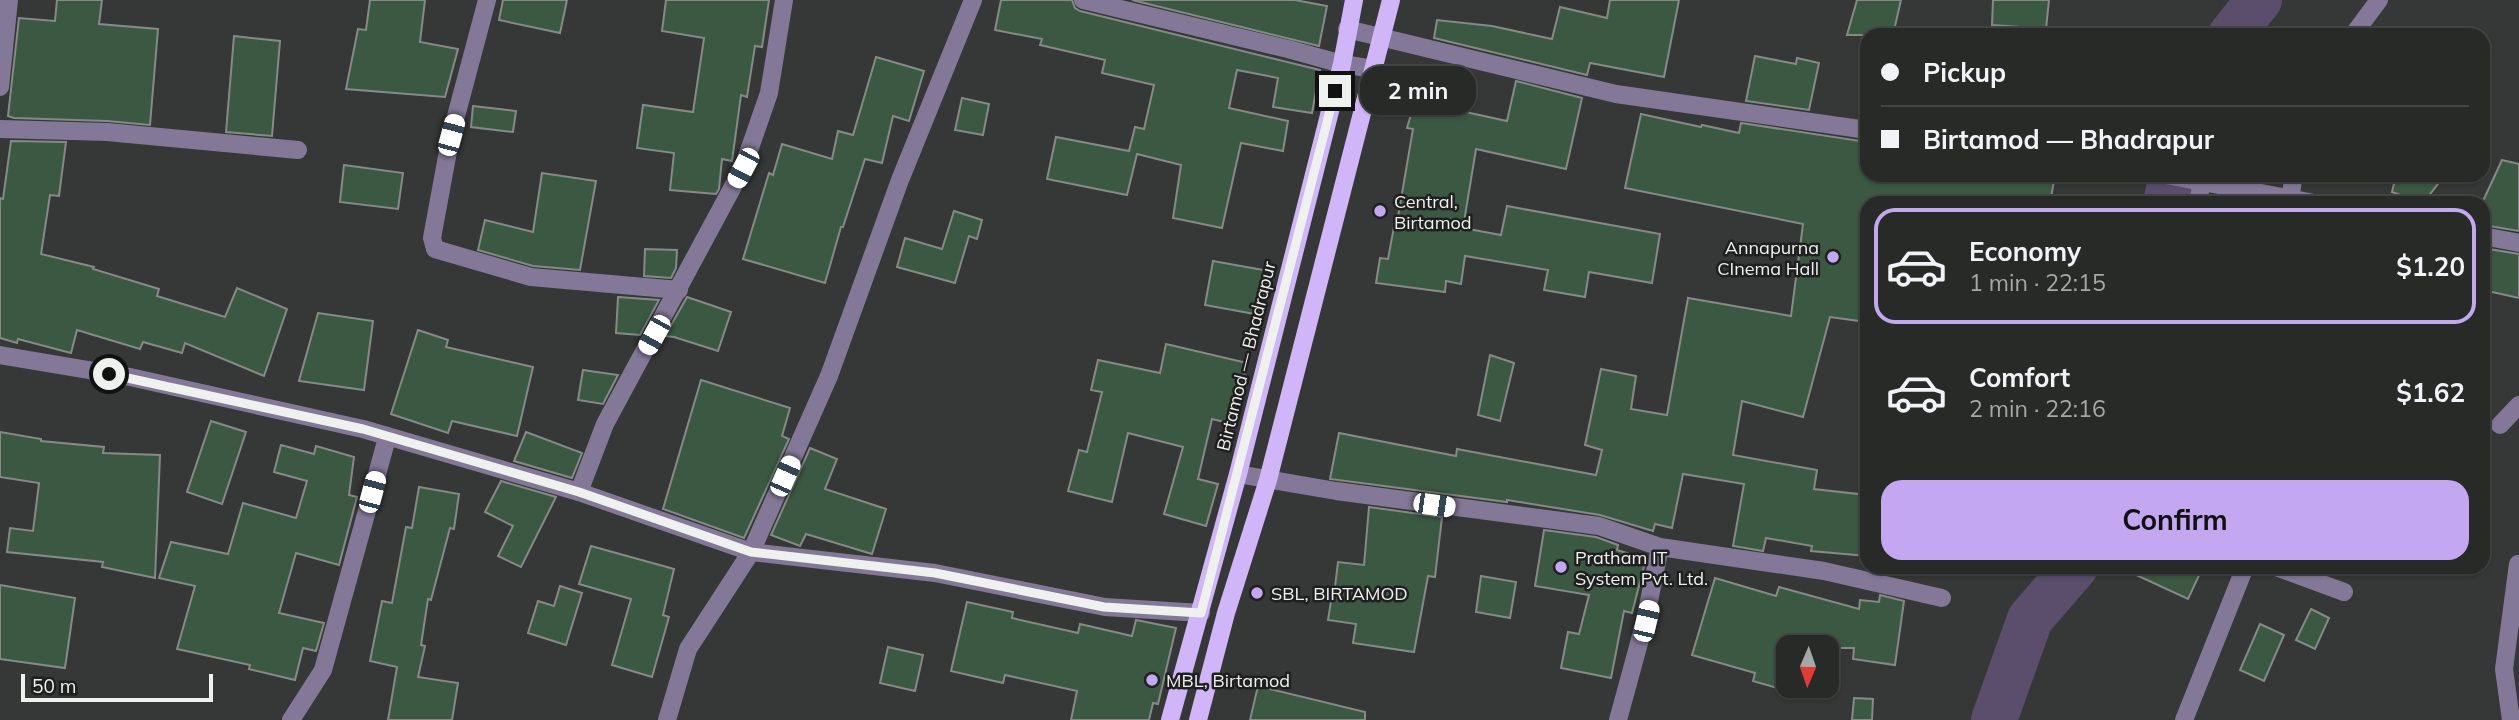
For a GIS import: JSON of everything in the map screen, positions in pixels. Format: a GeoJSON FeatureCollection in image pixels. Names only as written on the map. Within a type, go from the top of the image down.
{"type":"FeatureCollection","features":[{"type":"Feature","properties":{"kind":"main road","name":"Birtamod — Bhadrapur"},"geometry":{"type":"LineString","coordinates":[[1170,720],[1238,474],[1342,64],[1354,0]]}},
{"type":"Feature","properties":{"kind":"main road"},"geometry":{"type":"LineString","coordinates":[[1198,720],[1226,613],[1269,480],[1391,0]]}},
{"type":"Feature","properties":{"kind":"street"},"geometry":{"type":"LineString","coordinates":[[0,87],[9,0]]}},
{"type":"Feature","properties":{"kind":"street"},"geometry":{"type":"LineString","coordinates":[[487,0],[451,135],[432,238],[435,249],[531,277],[679,290]]}},
{"type":"Feature","properties":{"kind":"street"},"geometry":{"type":"LineString","coordinates":[[579,492],[605,424],[743,168],[768,93],[784,0]]}},
{"type":"Feature","properties":{"kind":"street"},"geometry":{"type":"LineString","coordinates":[[667,720],[688,649],[751,552],[829,376],[900,180],[973,0]]}},
{"type":"Feature","properties":{"kind":"street"},"geometry":{"type":"LineString","coordinates":[[1083,0],[1342,64],[1374,69]]}},
{"type":"Feature","properties":{"kind":"street"},"geometry":{"type":"LineString","coordinates":[[2358,28],[2379,0]]}},
{"type":"Feature","properties":{"kind":"street"},"geometry":{"type":"LineString","coordinates":[[1347,29],[1616,94],[1860,129]]}},
{"type":"Feature","properties":{"kind":"street"},"geometry":{"type":"LineString","coordinates":[[0,129],[107,132],[298,150]]}},
{"type":"Feature","properties":{"kind":"street"},"geometry":{"type":"LineString","coordinates":[[2209,182],[2280,196]]}},
{"type":"Feature","properties":{"kind":"street"},"geometry":{"type":"LineString","coordinates":[[2490,237],[2519,243]]}},
{"type":"Feature","properties":{"kind":"street"},"geometry":{"type":"LineString","coordinates":[[0,355],[130,377],[363,429],[579,492],[751,552],[935,573],[1104,607],[1201,613]]}},
{"type":"Feature","properties":{"kind":"street"},"geometry":{"type":"LineString","coordinates":[[2500,425],[2519,405]]}},
{"type":"Feature","properties":{"kind":"street"},"geometry":{"type":"LineString","coordinates":[[291,720],[323,670],[387,438]]}},
{"type":"Feature","properties":{"kind":"street"},"geometry":{"type":"LineString","coordinates":[[1238,474],[1484,512],[1600,526],[1660,547],[1824,571],[1942,598]]}},
{"type":"Feature","properties":{"kind":"street"},"geometry":{"type":"LineString","coordinates":[[1618,720],[1646,621],[1660,547]]}},
{"type":"Feature","properties":{"kind":"street"},"geometry":{"type":"LineString","coordinates":[[2511,720],[2504,669],[2518,564]]}},
{"type":"Feature","properties":{"kind":"street"},"geometry":{"type":"LineString","coordinates":[[2184,720],[2242,574]]}},
{"type":"Feature","properties":{"kind":"street"},"geometry":{"type":"LineString","coordinates":[[2295,574],[2344,592]]}},
{"type":"Feature","properties":{"kind":"building"},"geometry":{"type":"Polygon","coordinates":[[[57,0],[102,0],[99,24],[158,29],[150,125],[8,116],[19,18],[55,21],[57,0]]]}},
{"type":"Feature","properties":{"kind":"building"},"geometry":{"type":"Polygon","coordinates":[[[370,0],[425,0],[420,42],[458,49],[445,97],[346,89],[358,29],[366,30],[370,0]]]}},
{"type":"Feature","properties":{"kind":"building"},"geometry":{"type":"Polygon","coordinates":[[[503,0],[567,0],[560,33],[499,20],[503,0]]]}},
{"type":"Feature","properties":{"kind":"building"},"geometry":{"type":"Polygon","coordinates":[[[666,0],[769,0],[762,47],[755,46],[747,97],[741,95],[732,161],[722,159],[719,189],[716,194],[670,190],[674,153],[637,148],[643,105],[693,112],[704,38],[662,31],[666,0]]]}},
{"type":"Feature","properties":{"kind":"building"},"geometry":{"type":"Polygon","coordinates":[[[1001,0],[1072,0],[1075,8],[1080,11],[1320,70],[1312,113],[1273,107],[1278,78],[1237,70],[1229,108],[1288,121],[1283,151],[1241,143],[1222,228],[1173,218],[1181,165],[1137,154],[1127,195],[1047,179],[1056,137],[1129,151],[1135,127],[1144,129],[1154,85],[1102,73],[1105,60],[1040,45],[1042,39],[995,30],[1001,0]]]}},
{"type":"Feature","properties":{"kind":"building"},"geometry":{"type":"Polygon","coordinates":[[[1132,0],[1295,0],[1327,6],[1319,46],[1132,0]]]}},
{"type":"Feature","properties":{"kind":"building"},"geometry":{"type":"Polygon","coordinates":[[[1610,0],[1679,0],[1664,77],[1590,63],[1587,75],[1434,38],[1437,20],[1492,26],[1552,39],[1560,7],[1607,18],[1610,0]]]}},
{"type":"Feature","properties":{"kind":"building"},"geometry":{"type":"Polygon","coordinates":[[[1857,0],[1901,0],[1895,28],[1860,28],[1860,35],[1847,35],[1857,0]]]}},
{"type":"Feature","properties":{"kind":"building"},"geometry":{"type":"Polygon","coordinates":[[[1993,0],[2049,0],[2046,28],[1992,25],[1993,0]]]}},
{"type":"Feature","properties":{"kind":"building"},"geometry":{"type":"Polygon","coordinates":[[[234,36],[280,41],[272,136],[226,132],[234,36]]]}},
{"type":"Feature","properties":{"kind":"building"},"geometry":{"type":"Polygon","coordinates":[[[1755,56],[1796,64],[1797,58],[1819,63],[1809,110],[1746,101],[1755,56]]]}},
{"type":"Feature","properties":{"kind":"building"},"geometry":{"type":"Polygon","coordinates":[[[876,57],[924,71],[909,121],[893,116],[882,163],[865,159],[825,283],[743,259],[769,173],[773,175],[782,144],[832,159],[838,131],[853,135],[876,57]]]}},
{"type":"Feature","properties":{"kind":"building"},"geometry":{"type":"Polygon","coordinates":[[[1516,81],[1582,98],[1566,169],[1476,149],[1463,228],[1501,235],[1507,206],[1660,234],[1652,283],[1589,272],[1585,297],[1544,290],[1548,270],[1465,256],[1461,284],[1446,281],[1445,292],[1376,283],[1380,258],[1388,259],[1396,216],[1398,217],[1413,129],[1407,128],[1415,101],[1507,121],[1516,81]]]}},
{"type":"Feature","properties":{"kind":"building"},"geometry":{"type":"Polygon","coordinates":[[[962,98],[989,104],[983,135],[955,130],[962,98]]]}},
{"type":"Feature","properties":{"kind":"building"},"geometry":{"type":"Polygon","coordinates":[[[473,106],[516,111],[513,132],[471,127],[473,106]]]}},
{"type":"Feature","properties":{"kind":"building"},"geometry":{"type":"Polygon","coordinates":[[[1641,114],[1739,133],[1741,123],[1860,141],[1860,182],[2054,182],[2051,196],[1860,196],[1860,321],[1830,317],[1803,417],[1742,401],[1733,455],[1817,470],[1814,489],[1860,494],[1860,555],[1811,551],[1812,546],[1766,538],[1763,551],[1733,546],[1744,484],[1683,474],[1672,528],[1655,524],[1653,531],[1600,515],[1507,500],[1330,479],[1339,433],[1456,456],[1457,449],[1596,475],[1602,450],[1585,445],[1601,369],[1636,376],[1631,409],[1667,415],[1688,298],[1791,316],[1803,224],[1625,188],[1641,114]]]}},
{"type":"Feature","properties":{"kind":"building"},"geometry":{"type":"Polygon","coordinates":[[[11,141],[66,142],[59,196],[50,195],[41,254],[94,267],[93,269],[159,289],[157,296],[225,317],[237,288],[287,309],[264,376],[185,343],[182,353],[143,342],[140,349],[77,330],[71,353],[18,339],[17,343],[0,338],[0,198],[3,199],[11,141]]]}},
{"type":"Feature","properties":{"kind":"building"},"geometry":{"type":"Polygon","coordinates":[[[2502,160],[2519,164],[2519,231],[2490,226],[2490,196],[2485,196],[2502,160]]]}},
{"type":"Feature","properties":{"kind":"building"},"geometry":{"type":"Polygon","coordinates":[[[344,165],[403,173],[398,209],[340,202],[344,165]]]}},
{"type":"Feature","properties":{"kind":"building"},"geometry":{"type":"Polygon","coordinates":[[[542,173],[596,181],[580,270],[533,266],[478,250],[485,220],[533,232],[542,173]]]}},
{"type":"Feature","properties":{"kind":"building"},"geometry":{"type":"Polygon","coordinates":[[[2394,182],[2440,182],[2428,196],[2403,196],[2392,192],[2394,182]]]}},
{"type":"Feature","properties":{"kind":"building"},"geometry":{"type":"Polygon","coordinates":[[[954,211],[982,220],[977,239],[969,236],[955,283],[897,267],[905,238],[942,249],[954,211]]]}},
{"type":"Feature","properties":{"kind":"building"},"geometry":{"type":"Polygon","coordinates":[[[645,249],[677,250],[676,268],[671,278],[644,276],[645,249]]]}},
{"type":"Feature","properties":{"kind":"building"},"geometry":{"type":"Polygon","coordinates":[[[2490,249],[2519,254],[2519,298],[2490,292],[2490,249]]]}},
{"type":"Feature","properties":{"kind":"building"},"geometry":{"type":"Polygon","coordinates":[[[1213,261],[1269,271],[1260,315],[1205,305],[1213,261]]]}},
{"type":"Feature","properties":{"kind":"building"},"geometry":{"type":"Polygon","coordinates":[[[618,297],[659,300],[640,335],[616,333],[618,297]]]}},
{"type":"Feature","properties":{"kind":"building"},"geometry":{"type":"Polygon","coordinates":[[[687,297],[731,312],[718,351],[665,336],[687,297]]]}},
{"type":"Feature","properties":{"kind":"building"},"geometry":{"type":"Polygon","coordinates":[[[318,313],[373,321],[364,390],[299,381],[318,313]]]}},
{"type":"Feature","properties":{"kind":"building"},"geometry":{"type":"Polygon","coordinates":[[[418,330],[448,340],[446,347],[533,367],[517,436],[452,421],[448,433],[391,414],[418,330]]]}},
{"type":"Feature","properties":{"kind":"building"},"geometry":{"type":"Polygon","coordinates":[[[1166,344],[1247,363],[1233,424],[1212,419],[1198,479],[1218,484],[1206,526],[1164,514],[1183,447],[1128,433],[1112,502],[1068,491],[1079,450],[1087,452],[1102,392],[1091,390],[1098,360],[1160,373],[1166,344]]]}},
{"type":"Feature","properties":{"kind":"building"},"geometry":{"type":"Polygon","coordinates":[[[1490,355],[1514,363],[1500,421],[1478,415],[1490,355]]]}},
{"type":"Feature","properties":{"kind":"building"},"geometry":{"type":"Polygon","coordinates":[[[583,370],[618,375],[603,404],[578,400],[583,370]]]}},
{"type":"Feature","properties":{"kind":"building"},"geometry":{"type":"Polygon","coordinates":[[[701,380],[790,408],[782,436],[789,439],[744,538],[663,509],[701,380]]]}},
{"type":"Feature","properties":{"kind":"building"},"geometry":{"type":"Polygon","coordinates":[[[211,421],[246,432],[222,504],[187,492],[211,421]]]}},
{"type":"Feature","properties":{"kind":"building"},"geometry":{"type":"Polygon","coordinates":[[[0,432],[41,441],[104,447],[103,453],[160,455],[155,578],[102,567],[103,562],[7,552],[10,528],[33,531],[39,483],[0,477],[0,432]]]}},
{"type":"Feature","properties":{"kind":"building"},"geometry":{"type":"Polygon","coordinates":[[[526,432],[582,453],[572,478],[514,461],[526,432]]]}},
{"type":"Feature","properties":{"kind":"building"},"geometry":{"type":"Polygon","coordinates":[[[281,445],[314,454],[316,446],[354,457],[349,495],[357,497],[339,565],[296,553],[279,613],[324,623],[316,651],[303,648],[295,680],[249,669],[250,665],[177,649],[195,586],[159,578],[171,542],[228,554],[243,503],[296,518],[307,481],[274,472],[281,445]]]}},
{"type":"Feature","properties":{"kind":"building"},"geometry":{"type":"Polygon","coordinates":[[[810,448],[837,459],[825,489],[886,509],[872,554],[806,534],[800,546],[771,535],[810,448]]]}},
{"type":"Feature","properties":{"kind":"building"},"geometry":{"type":"Polygon","coordinates":[[[501,481],[556,497],[521,567],[498,556],[513,526],[485,512],[501,481]]]}},
{"type":"Feature","properties":{"kind":"building"},"geometry":{"type":"Polygon","coordinates":[[[419,487],[459,494],[454,529],[450,528],[431,600],[428,599],[421,645],[425,646],[418,677],[458,683],[452,720],[388,720],[397,667],[370,661],[382,601],[392,603],[406,527],[412,528],[419,487]]]}},
{"type":"Feature","properties":{"kind":"building"},"geometry":{"type":"Polygon","coordinates":[[[1369,507],[1442,517],[1435,577],[1428,576],[1414,652],[1353,643],[1356,624],[1328,620],[1338,562],[1364,565],[1369,507]]]}},
{"type":"Feature","properties":{"kind":"building"},"geometry":{"type":"Polygon","coordinates":[[[1544,530],[1596,537],[1618,545],[1617,550],[1646,559],[1632,613],[1624,611],[1611,678],[1561,668],[1568,632],[1579,634],[1589,595],[1535,586],[1544,530]]]}},
{"type":"Feature","properties":{"kind":"building"},"geometry":{"type":"Polygon","coordinates":[[[591,546],[674,569],[663,615],[669,617],[652,677],[612,665],[631,599],[579,584],[591,546]]]}},
{"type":"Feature","properties":{"kind":"building"},"geometry":{"type":"Polygon","coordinates":[[[2134,574],[2200,574],[2188,599],[2134,574]]]}},
{"type":"Feature","properties":{"kind":"building"},"geometry":{"type":"Polygon","coordinates":[[[1481,576],[1516,582],[1510,618],[1476,612],[1481,576]]]}},
{"type":"Feature","properties":{"kind":"building"},"geometry":{"type":"Polygon","coordinates":[[[1715,578],[1776,596],[1779,587],[1859,609],[1860,600],[1879,602],[1880,595],[1904,601],[1895,665],[1853,659],[1854,648],[1839,648],[1839,635],[1776,635],[1776,688],[1753,681],[1755,673],[1692,655],[1715,578]]]}},
{"type":"Feature","properties":{"kind":"building"},"geometry":{"type":"Polygon","coordinates":[[[0,585],[75,598],[65,668],[0,659],[0,585]]]}},
{"type":"Feature","properties":{"kind":"building"},"geometry":{"type":"Polygon","coordinates":[[[560,586],[582,593],[566,645],[528,633],[538,601],[554,606],[560,586]]]}},
{"type":"Feature","properties":{"kind":"building"},"geometry":{"type":"Polygon","coordinates":[[[967,602],[1013,612],[1012,618],[1078,633],[1080,624],[1132,636],[1136,620],[1176,628],[1158,704],[1153,703],[1149,720],[1071,720],[1077,691],[1005,675],[1003,683],[951,671],[967,602]]]}},
{"type":"Feature","properties":{"kind":"building"},"geometry":{"type":"Polygon","coordinates":[[[2311,609],[2329,618],[2315,649],[2296,640],[2311,609]]]}},
{"type":"Feature","properties":{"kind":"building"},"geometry":{"type":"Polygon","coordinates":[[[2260,624],[2284,635],[2264,681],[2240,670],[2260,624]]]}},
{"type":"Feature","properties":{"kind":"building"},"geometry":{"type":"Polygon","coordinates":[[[888,647],[923,655],[915,691],[880,683],[888,647]]]}},
{"type":"Feature","properties":{"kind":"building"},"geometry":{"type":"Polygon","coordinates":[[[1258,686],[1365,712],[1365,720],[1250,720],[1258,686]]]}},
{"type":"Feature","properties":{"kind":"building"},"geometry":{"type":"Polygon","coordinates":[[[1854,698],[1873,699],[1872,720],[1852,720],[1854,698]]]}},
{"type":"Feature","properties":{"kind":"waterway"},"geometry":{"type":"LineString","coordinates":[[2237,28],[2259,0]]}},
{"type":"Feature","properties":{"kind":"waterway"},"geometry":{"type":"LineString","coordinates":[[2168,196],[2170,182]]}},
{"type":"Feature","properties":{"kind":"waterway"},"geometry":{"type":"LineString","coordinates":[[1994,720],[2030,619],[2069,574]]}},
{"type":"Feature","properties":{"kind":"place","name":"Central, Birtamod"},"geometry":{"type":"Point","coordinates":[1380,211]}},
{"type":"Feature","properties":{"kind":"place","name":"Annapurna CInema Hall"},"geometry":{"type":"Point","coordinates":[1833,257]}},
{"type":"Feature","properties":{"kind":"place","name":"Pratham IT System Pvt. Ltd."},"geometry":{"type":"Point","coordinates":[1561,567]}},
{"type":"Feature","properties":{"kind":"place","name":"SBL, BIRTAMOD"},"geometry":{"type":"Point","coordinates":[1257,593]}},
{"type":"Feature","properties":{"kind":"place","name":"MBL, Birtamod"},"geometry":{"type":"Point","coordinates":[1152,680]}},
{"type":"Feature","properties":{"kind":"route"},"geometry":{"type":"LineString","coordinates":[[109,374],[363,429],[579,492],[751,552],[935,573],[1104,607],[1201,613],[1335,91]]}}]}
